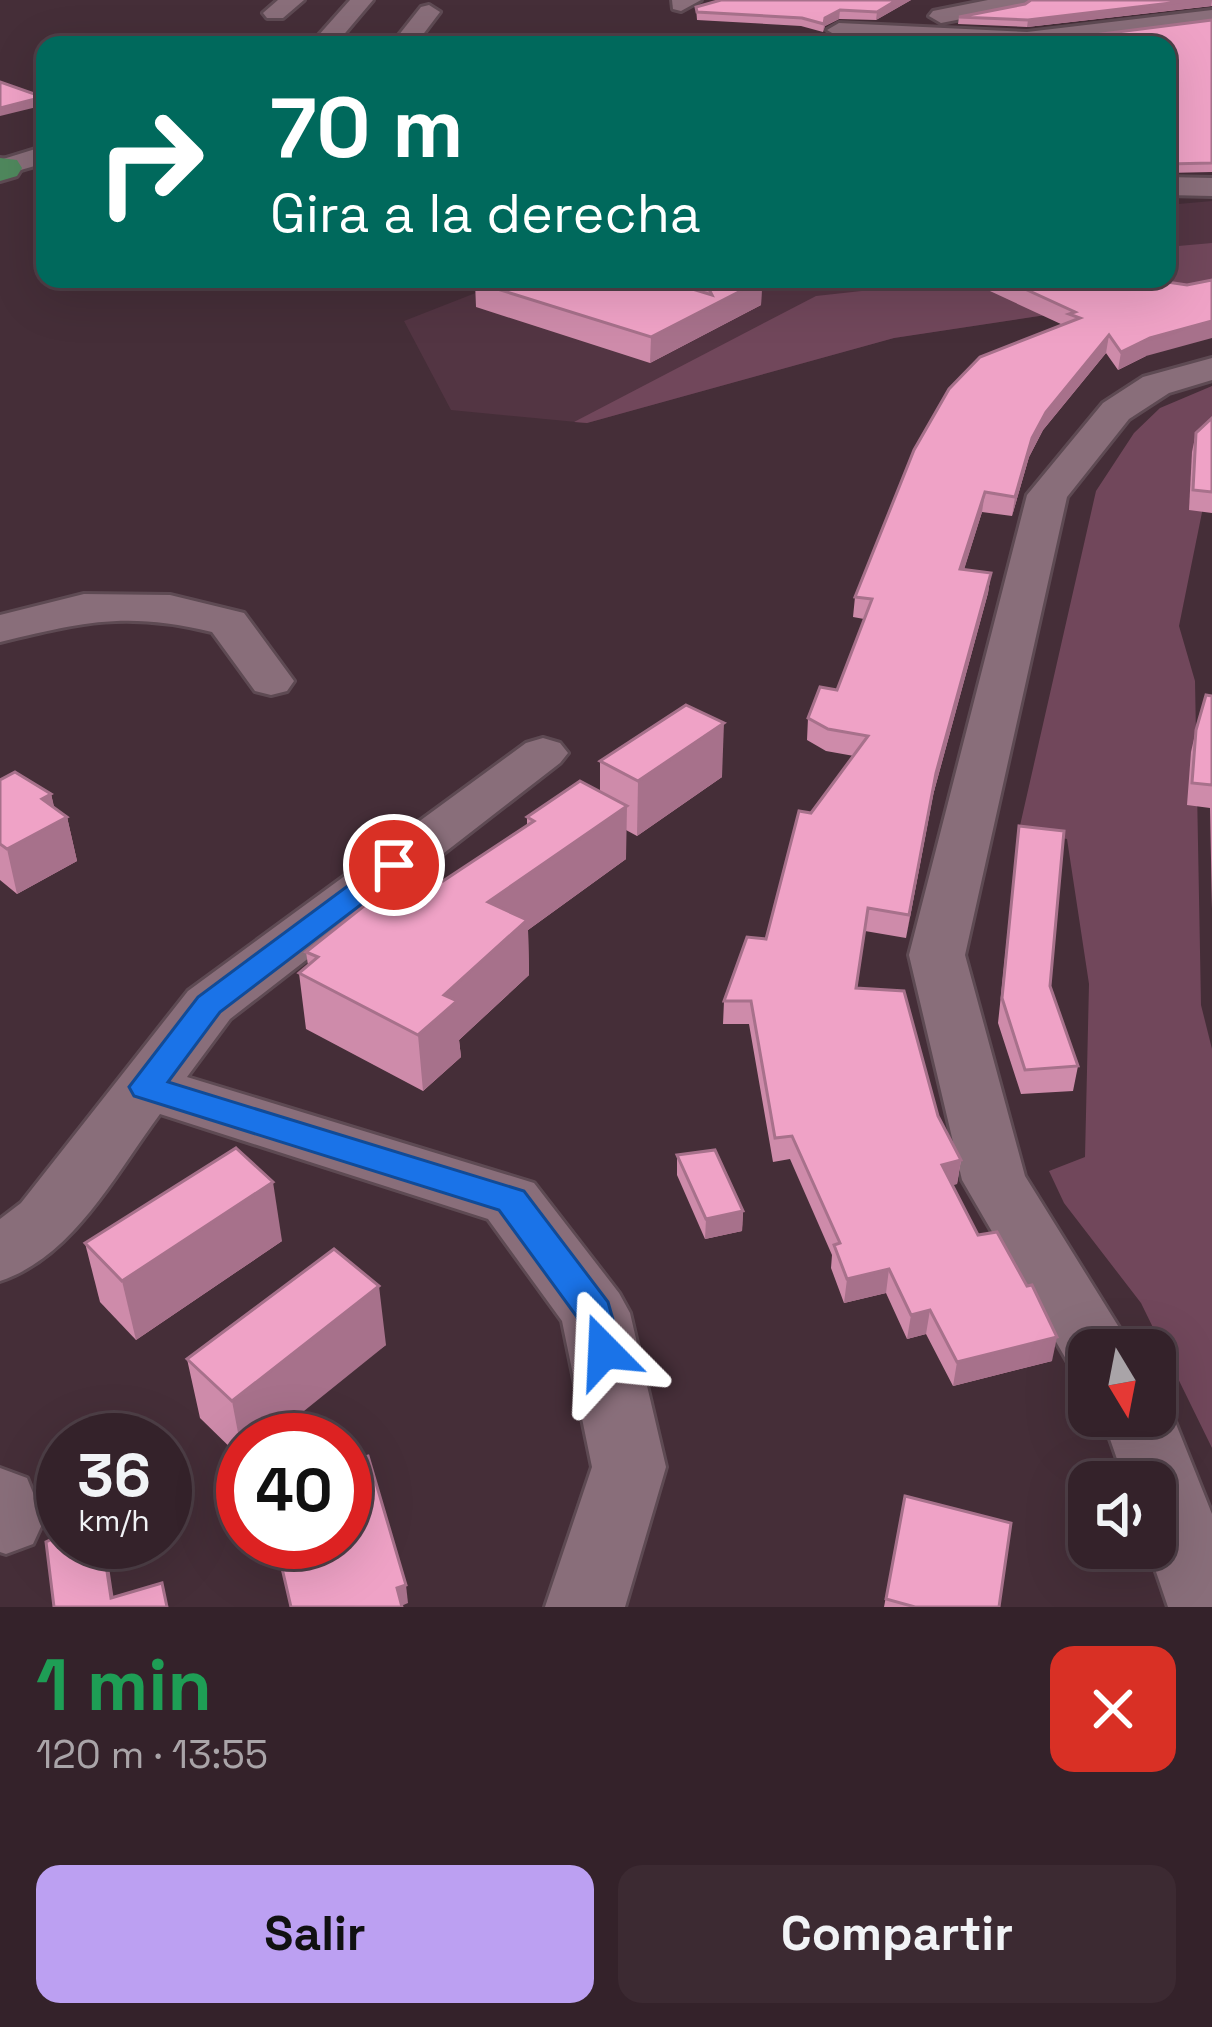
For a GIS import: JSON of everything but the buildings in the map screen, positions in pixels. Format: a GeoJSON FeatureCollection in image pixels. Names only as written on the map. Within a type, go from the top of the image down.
{"type":"FeatureCollection","features":[{"type":"Feature","properties":{"kind":"street"},"geometry":{"type":"LineString","coordinates":[[330,36],[362,0]]}},
{"type":"Feature","properties":{"kind":"street"},"geometry":{"type":"LineString","coordinates":[[888,29],[932,0]]}},
{"type":"Feature","properties":{"kind":"street"},"geometry":{"type":"LineString","coordinates":[[888,29],[1022,0]]}},
{"type":"Feature","properties":{"kind":"street"},"geometry":{"type":"LineString","coordinates":[[410,36],[429,12]]}},
{"type":"Feature","properties":{"kind":"street"},"geometry":{"type":"LineString","coordinates":[[1051,36],[1212,16]]}},
{"type":"Feature","properties":{"kind":"street"},"geometry":{"type":"LineString","coordinates":[[839,30],[985,36]]}},
{"type":"Feature","properties":{"kind":"street"},"geometry":{"type":"LineString","coordinates":[[1,168],[36,157]]}},
{"type":"Feature","properties":{"kind":"street"},"geometry":{"type":"LineString","coordinates":[[1176,186],[1212,187]]}},
{"type":"Feature","properties":{"kind":"street"},"geometry":{"type":"LineString","coordinates":[[1085,1329],[994,1180],[937,955],[1047,495],[1116,411],[1156,385],[1212,369]]}},
{"type":"Feature","properties":{"kind":"street"},"geometry":{"type":"LineString","coordinates":[[0,629],[84,607],[170,608],[228,622],[271,681]]}},
{"type":"Feature","properties":{"kind":"street"},"geometry":{"type":"LineString","coordinates":[[0,1255],[44,1220],[209,1005],[543,753]]}},
{"type":"Feature","properties":{"kind":"street"},"geometry":{"type":"LineString","coordinates":[[146,1087],[512,1201],[595,1312],[629,1467],[585,1607]]}},
{"type":"Feature","properties":{"kind":"street"},"geometry":{"type":"LineString","coordinates":[[1146,1437],[1208,1607]]}},
{"type":"Feature","properties":{"kind":"shaded area"},"geometry":{"type":"Polygon","coordinates":[[[1212,201],[1212,290],[894,338],[587,423],[451,410],[404,321],[488,288],[1176,288],[1176,204],[1212,201]]]}},
{"type":"Feature","properties":{"kind":"shaded area"},"geometry":{"type":"Polygon","coordinates":[[[1212,243],[1212,290],[894,338],[587,423],[574,422],[816,296],[889,288],[1176,288],[1176,246],[1212,243]]]}},
{"type":"Feature","properties":{"kind":"shaded area"},"geometry":{"type":"Polygon","coordinates":[[[1212,386],[1212,463],[1179,626],[1195,681],[1201,1005],[1212,1049],[1212,1448],[1176,1374],[1176,1329],[1154,1329],[1141,1303],[1064,1203],[1049,1171],[1085,1157],[1089,984],[1067,839],[1019,830],[1096,491],[1134,433],[1160,408],[1212,386]]]}},
{"type":"Feature","properties":{"kind":"route"},"geometry":{"type":"LineString","coordinates":[[394,865],[209,1005],[146,1087],[512,1201],[595,1312],[604,1351]]}}]}
